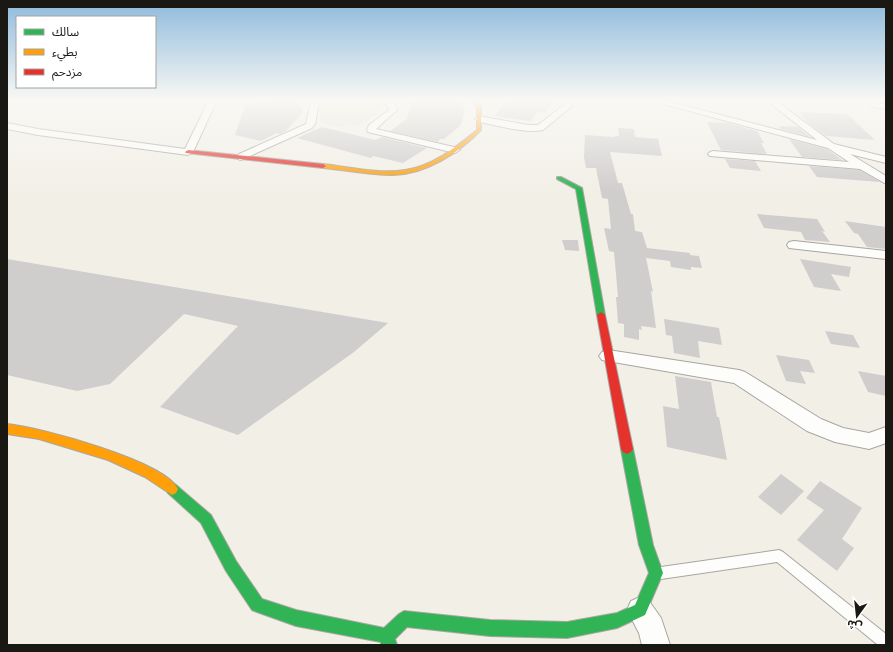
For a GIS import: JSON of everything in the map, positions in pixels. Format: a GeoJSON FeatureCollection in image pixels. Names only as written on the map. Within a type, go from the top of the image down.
{"type":"FeatureCollection","features":[{"type":"Feature","properties":{"kind":"street"},"geometry":{"type":"LineString","coordinates":[[30,130],[188,152],[394,173],[406,173],[424,168],[448,155],[478,130]]}},
{"type":"Feature","properties":{"kind":"street"},"geometry":{"type":"LineString","coordinates":[[188,152],[198,130]]}},
{"type":"Feature","properties":{"kind":"street"},"geometry":{"type":"LineString","coordinates":[[240,157],[299,130]]}},
{"type":"Feature","properties":{"kind":"street"},"geometry":{"type":"LineString","coordinates":[[373,130],[455,150]]}},
{"type":"Feature","properties":{"kind":"street"},"geometry":{"type":"LineString","coordinates":[[771,130],[886,160]]}},
{"type":"Feature","properties":{"kind":"street"},"geometry":{"type":"LineString","coordinates":[[811,130],[886,181]]}},
{"type":"Feature","properties":{"kind":"street"},"geometry":{"type":"LineString","coordinates":[[713,154],[864,166]]}},
{"type":"Feature","properties":{"kind":"street"},"geometry":{"type":"LineString","coordinates":[[7,428],[25,430],[118,458],[159,478],[206,519],[231,566],[257,605],[296,618],[388,640],[404,618],[490,628],[567,630],[617,620],[640,610],[656,573],[646,545],[608,356],[579,188],[558,178]]}},
{"type":"Feature","properties":{"kind":"street"},"geometry":{"type":"LineString","coordinates":[[794,245],[886,255]]}},
{"type":"Feature","properties":{"kind":"street"},"geometry":{"type":"LineString","coordinates":[[608,356],[739,376],[814,425],[842,436],[869,441],[886,435]]}},
{"type":"Feature","properties":{"kind":"street"},"geometry":{"type":"LineString","coordinates":[[640,610],[651,628],[656,645]]}},
{"type":"Feature","properties":{"kind":"lane"},"geometry":{"type":"LineString","coordinates":[[656,573],[779,556],[886,643]]}},
{"type":"Feature","properties":{"kind":"building"},"geometry":{"type":"Polygon","coordinates":[[[237,130],[287,130],[280,134],[277,133],[261,141],[235,135],[237,130]]]}},
{"type":"Feature","properties":{"kind":"building"},"geometry":{"type":"Polygon","coordinates":[[[314,130],[336,130],[375,140],[382,137],[427,148],[403,163],[373,156],[371,158],[297,138],[314,130]]]}},
{"type":"Feature","properties":{"kind":"building"},"geometry":{"type":"Polygon","coordinates":[[[455,130],[444,139],[437,142],[390,131],[455,130]]]}},
{"type":"Feature","properties":{"kind":"building"},"geometry":{"type":"Polygon","coordinates":[[[618,130],[634,130],[635,137],[658,139],[662,156],[610,152],[618,183],[622,183],[631,214],[633,214],[635,231],[642,232],[647,248],[690,253],[690,255],[699,256],[702,268],[691,267],[691,270],[671,267],[670,261],[646,258],[653,292],[651,291],[656,328],[641,326],[642,330],[639,329],[639,340],[624,337],[624,324],[618,323],[616,297],[618,297],[614,252],[609,251],[604,228],[611,229],[608,199],[602,198],[596,168],[586,168],[584,157],[585,135],[619,136],[618,130]]]}},
{"type":"Feature","properties":{"kind":"building"},"geometry":{"type":"Polygon","coordinates":[[[711,130],[755,130],[757,131],[764,143],[761,143],[767,154],[721,150],[711,130]]]}},
{"type":"Feature","properties":{"kind":"building"},"geometry":{"type":"Polygon","coordinates":[[[786,130],[802,130],[810,137],[786,130]]]}},
{"type":"Feature","properties":{"kind":"building"},"geometry":{"type":"Polygon","coordinates":[[[818,130],[865,130],[875,140],[826,136],[818,130]]]}},
{"type":"Feature","properties":{"kind":"building"},"geometry":{"type":"Polygon","coordinates":[[[789,139],[827,149],[842,160],[802,157],[789,139]]]}},
{"type":"Feature","properties":{"kind":"building"},"geometry":{"type":"Polygon","coordinates":[[[725,159],[755,161],[761,171],[730,168],[725,159]]]}},
{"type":"Feature","properties":{"kind":"building"},"geometry":{"type":"Polygon","coordinates":[[[809,166],[860,170],[880,182],[817,177],[809,166]]]}},
{"type":"Feature","properties":{"kind":"building"},"geometry":{"type":"Polygon","coordinates":[[[757,214],[817,219],[825,232],[822,231],[830,242],[805,240],[801,232],[764,228],[757,214]]]}},
{"type":"Feature","properties":{"kind":"building"},"geometry":{"type":"Polygon","coordinates":[[[845,221],[886,227],[886,249],[867,247],[858,234],[854,233],[845,221]]]}},
{"type":"Feature","properties":{"kind":"building"},"geometry":{"type":"Polygon","coordinates":[[[562,240],[578,240],[579,251],[565,250],[562,240]]]}},
{"type":"Feature","properties":{"kind":"building"},"geometry":{"type":"Polygon","coordinates":[[[7,259],[388,323],[354,352],[238,435],[160,407],[238,326],[184,314],[110,384],[77,391],[7,375],[7,259]]]}},
{"type":"Feature","properties":{"kind":"building"},"geometry":{"type":"Polygon","coordinates":[[[800,259],[851,267],[849,277],[831,274],[841,291],[814,287],[800,259]]]}},
{"type":"Feature","properties":{"kind":"building"},"geometry":{"type":"Polygon","coordinates":[[[664,319],[719,328],[722,345],[698,341],[700,358],[674,353],[672,336],[666,335],[664,319]]]}},
{"type":"Feature","properties":{"kind":"building"},"geometry":{"type":"Polygon","coordinates":[[[825,331],[853,335],[860,348],[831,344],[825,331]]]}},
{"type":"Feature","properties":{"kind":"building"},"geometry":{"type":"Polygon","coordinates":[[[776,355],[809,360],[815,373],[800,371],[806,384],[786,381],[776,355]]]}},
{"type":"Feature","properties":{"kind":"building"},"geometry":{"type":"Polygon","coordinates":[[[858,371],[886,376],[886,396],[868,392],[858,371]]]}},
{"type":"Feature","properties":{"kind":"building"},"geometry":{"type":"Polygon","coordinates":[[[675,376],[711,382],[727,460],[667,447],[663,406],[679,409],[675,376]]]}},
{"type":"Feature","properties":{"kind":"building"},"geometry":{"type":"Polygon","coordinates":[[[781,474],[804,491],[781,515],[758,497],[781,474]]]}},
{"type":"Feature","properties":{"kind":"building"},"geometry":{"type":"Polygon","coordinates":[[[820,481],[862,508],[842,539],[854,548],[837,571],[797,540],[824,510],[806,498],[820,481]]]}},
{"type":"Feature","properties":{"kind":"traffic: fast"},"geometry":{"type":"LineString","coordinates":[[559,178],[579,188],[601,315]]}},
{"type":"Feature","properties":{"kind":"traffic: fast"},"geometry":{"type":"LineString","coordinates":[[387,636],[404,619],[490,628],[567,630],[617,620],[640,610],[656,573],[646,545],[627,449]]}},
{"type":"Feature","properties":{"kind":"traffic: fast"},"geometry":{"type":"LineString","coordinates":[[172,489],[206,519],[231,566],[257,605],[296,618],[387,636],[389,645]]}},
{"type":"Feature","properties":{"kind":"traffic: slow"},"geometry":{"type":"LineString","coordinates":[[323,166],[384,173],[405,172],[429,165],[450,153],[478,130]]}},
{"type":"Feature","properties":{"kind":"traffic: slow"},"geometry":{"type":"LineString","coordinates":[[7,429],[39,434],[124,461],[149,473],[172,489]]}},
{"type":"Feature","properties":{"kind":"traffic: jam"},"geometry":{"type":"LineString","coordinates":[[188,152],[323,166]]}},
{"type":"Feature","properties":{"kind":"traffic: jam"},"geometry":{"type":"LineString","coordinates":[[601,315],[627,449]]}}]}
